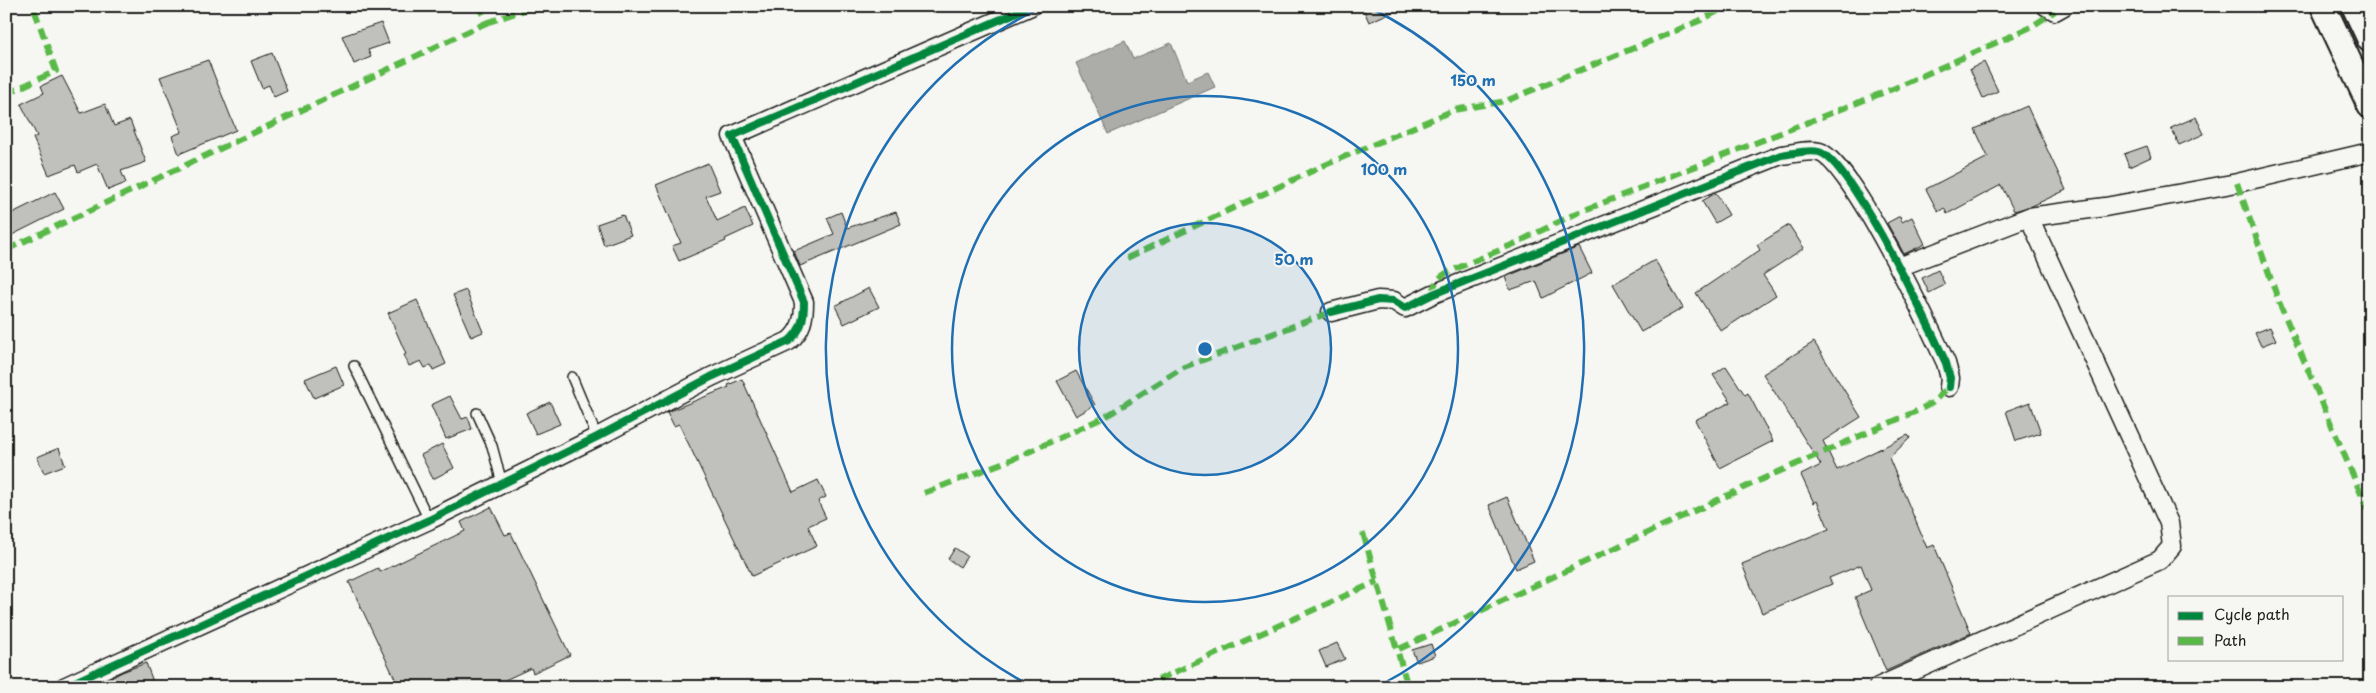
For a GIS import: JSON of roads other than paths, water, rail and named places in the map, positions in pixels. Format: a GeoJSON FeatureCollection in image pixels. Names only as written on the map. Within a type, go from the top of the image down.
{"type":"FeatureCollection","features":[{"type":"Feature","properties":{"kind":"main road"},"geometry":{"type":"LineString","coordinates":[[2323,6],[2370,106]]}},
{"type":"Feature","properties":{"kind":"main road"},"geometry":{"type":"LineString","coordinates":[[2354,6],[2370,40]]}},
{"type":"Feature","properties":{"kind":"street"},"geometry":{"type":"LineString","coordinates":[[64,687],[429,520],[597,437],[711,377],[789,341],[798,334],[804,313],[804,302],[732,136],[1032,6]]}},
{"type":"Feature","properties":{"kind":"street"},"geometry":{"type":"LineString","coordinates":[[2046,6],[2055,11],[2064,6]]}},
{"type":"Feature","properties":{"kind":"street"},"geometry":{"type":"LineString","coordinates":[[1331,312],[1378,300],[1394,301],[1405,308],[1434,294],[1781,155],[1819,152],[1830,158],[1843,172],[1900,267],[1946,363],[1950,378],[1949,387]]}},
{"type":"Feature","properties":{"kind":"street"},"geometry":{"type":"LineString","coordinates":[[1900,267],[2029,217],[2105,207],[2237,183],[2370,152]]}},
{"type":"Feature","properties":{"kind":"street"},"geometry":{"type":"LineString","coordinates":[[1878,687],[2160,560],[2172,546],[2169,522],[2029,217]]}},
{"type":"Feature","properties":{"kind":"lane"},"geometry":{"type":"LineString","coordinates":[[354,366],[429,520]]}},
{"type":"Feature","properties":{"kind":"lane"},"geometry":{"type":"LineString","coordinates":[[572,377],[597,437]]}},
{"type":"Feature","properties":{"kind":"lane"},"geometry":{"type":"LineString","coordinates":[[477,413],[492,446],[502,483]]}}]}
